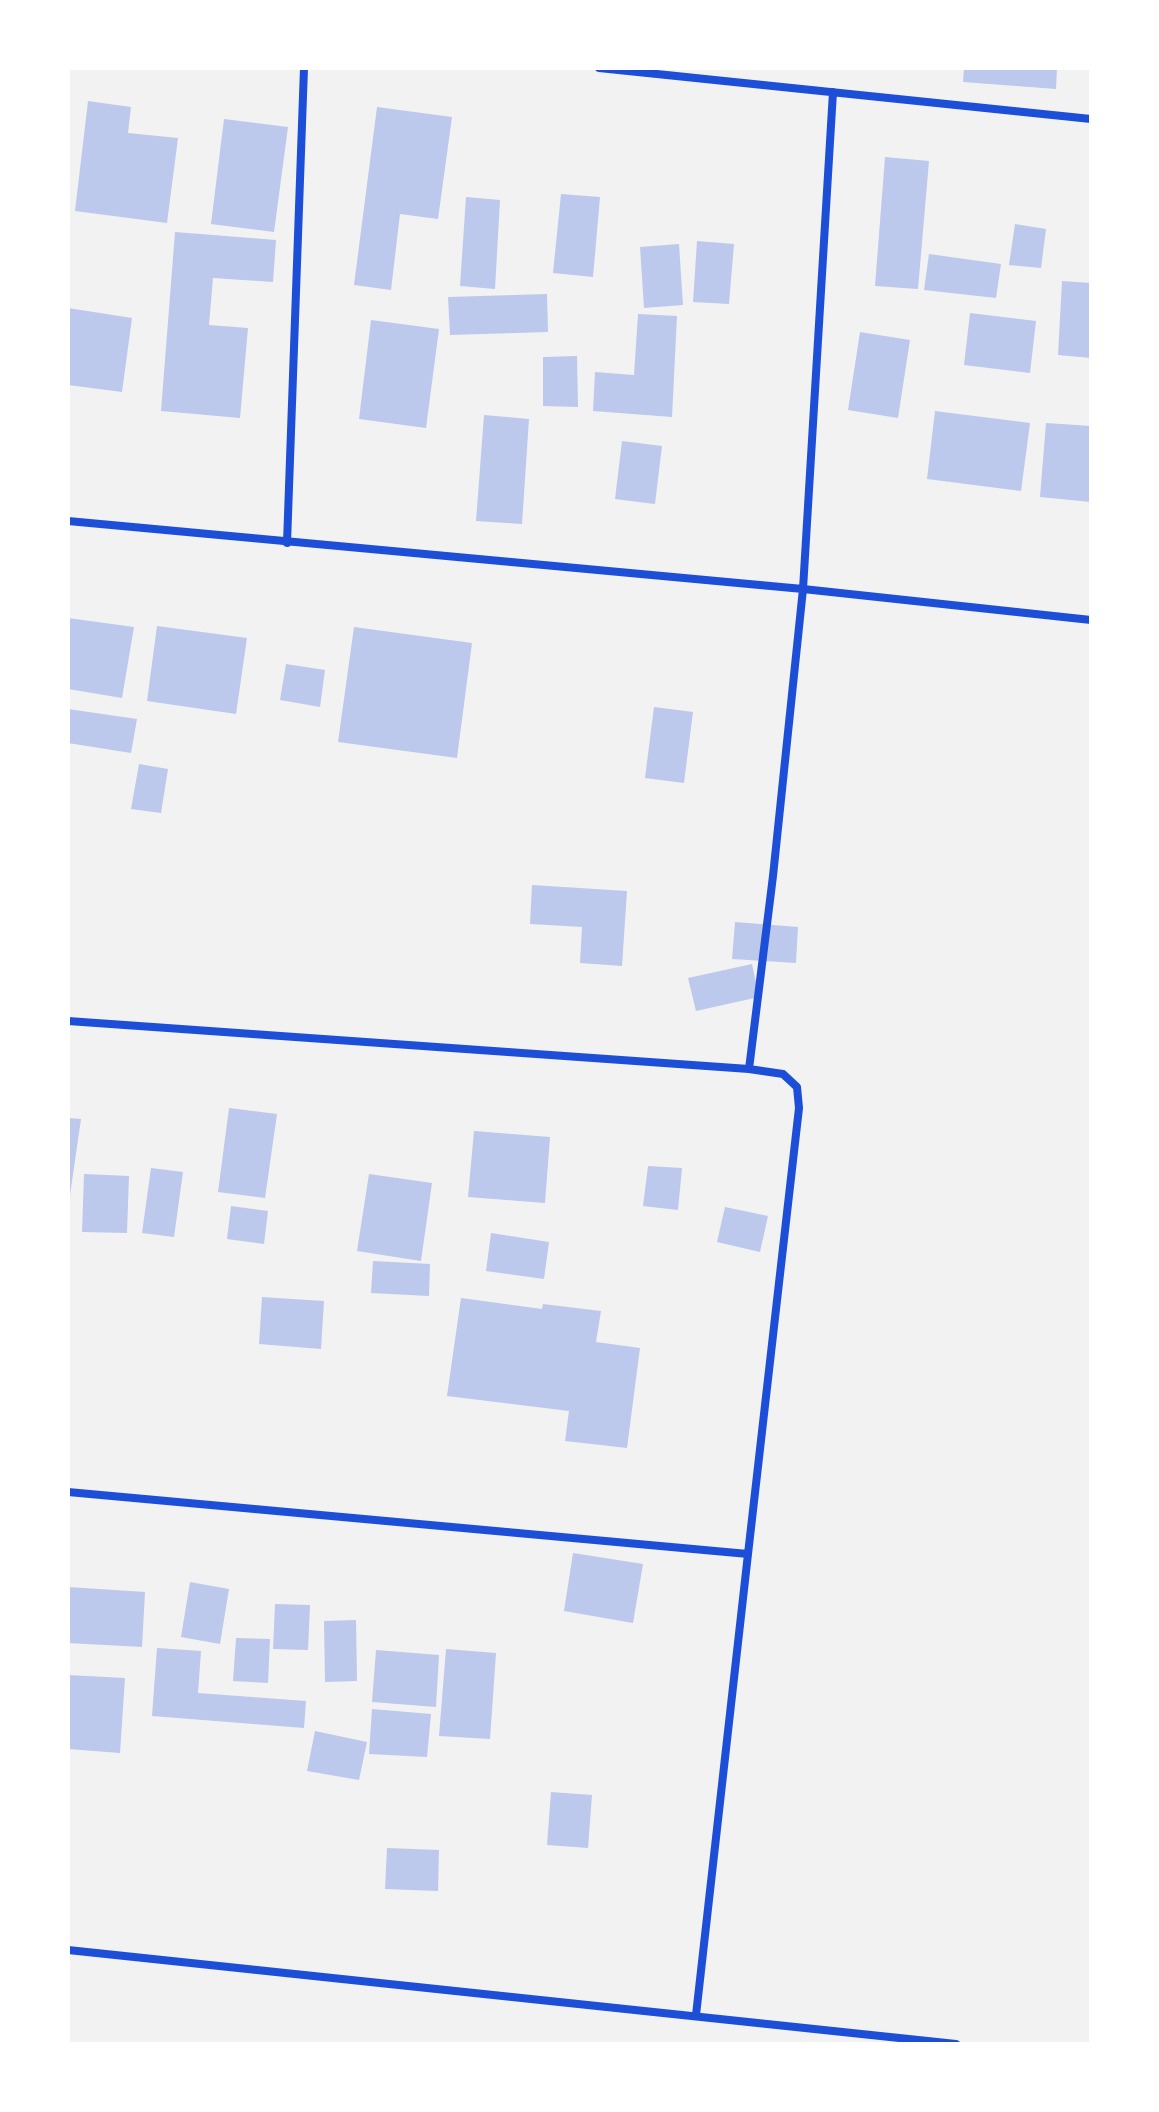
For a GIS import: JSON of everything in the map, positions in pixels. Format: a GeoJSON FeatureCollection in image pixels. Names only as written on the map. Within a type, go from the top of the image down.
{"type":"FeatureCollection","features":[{"type":"Feature","properties":{"kind":"street"},"geometry":{"type":"LineString","coordinates":[[287,543],[304,68]]}},
{"type":"Feature","properties":{"kind":"street"},"geometry":{"type":"LineString","coordinates":[[599,68],[1091,119]]}},
{"type":"Feature","properties":{"kind":"street"},"geometry":{"type":"LineString","coordinates":[[749,1069],[803,589],[833,92]]}},
{"type":"Feature","properties":{"kind":"street"},"geometry":{"type":"LineString","coordinates":[[68,521],[803,589],[1091,620]]}},
{"type":"Feature","properties":{"kind":"street"},"geometry":{"type":"LineString","coordinates":[[68,1021],[749,1069],[783,1074],[797,1087],[799,1108],[696,2015]]}},
{"type":"Feature","properties":{"kind":"street"},"geometry":{"type":"LineString","coordinates":[[68,1492],[748,1554]]}},
{"type":"Feature","properties":{"kind":"street"},"geometry":{"type":"LineString","coordinates":[[68,1950],[956,2044]]}},
{"type":"Feature","properties":{"kind":"building"},"geometry":{"type":"Polygon","coordinates":[[[964,68],[1057,68],[1056,89],[963,82],[964,68]]]}},
{"type":"Feature","properties":{"kind":"building"},"geometry":{"type":"Polygon","coordinates":[[[88,101],[131,107],[128,133],[178,138],[167,223],[75,211],[88,101]]]}},
{"type":"Feature","properties":{"kind":"building"},"geometry":{"type":"Polygon","coordinates":[[[377,107],[452,117],[438,219],[400,214],[391,290],[354,285],[377,107]]]}},
{"type":"Feature","properties":{"kind":"building"},"geometry":{"type":"Polygon","coordinates":[[[224,119],[288,127],[274,232],[211,224],[224,119]]]}},
{"type":"Feature","properties":{"kind":"building"},"geometry":{"type":"Polygon","coordinates":[[[885,157],[929,161],[918,289],[875,286],[885,157]]]}},
{"type":"Feature","properties":{"kind":"building"},"geometry":{"type":"Polygon","coordinates":[[[561,194],[600,197],[593,277],[553,273],[561,194]]]}},
{"type":"Feature","properties":{"kind":"building"},"geometry":{"type":"Polygon","coordinates":[[[466,197],[500,200],[495,289],[460,286],[466,197]]]}},
{"type":"Feature","properties":{"kind":"building"},"geometry":{"type":"Polygon","coordinates":[[[1015,224],[1046,229],[1041,268],[1009,265],[1015,224]]]}},
{"type":"Feature","properties":{"kind":"building"},"geometry":{"type":"Polygon","coordinates":[[[175,232],[276,240],[273,282],[213,278],[209,325],[248,328],[240,418],[161,411],[175,232]]]}},
{"type":"Feature","properties":{"kind":"building"},"geometry":{"type":"Polygon","coordinates":[[[697,241],[734,244],[729,304],[693,302],[697,241]]]}},
{"type":"Feature","properties":{"kind":"building"},"geometry":{"type":"Polygon","coordinates":[[[679,244],[683,305],[644,308],[640,247],[679,244]]]}},
{"type":"Feature","properties":{"kind":"building"},"geometry":{"type":"Polygon","coordinates":[[[929,254],[1001,264],[996,298],[924,290],[929,254]]]}},
{"type":"Feature","properties":{"kind":"building"},"geometry":{"type":"Polygon","coordinates":[[[1062,281],[1091,283],[1091,358],[1058,355],[1062,281]]]}},
{"type":"Feature","properties":{"kind":"building"},"geometry":{"type":"Polygon","coordinates":[[[547,294],[548,332],[450,335],[448,297],[547,294]]]}},
{"type":"Feature","properties":{"kind":"building"},"geometry":{"type":"Polygon","coordinates":[[[68,308],[132,318],[122,392],[68,385],[68,308]]]}},
{"type":"Feature","properties":{"kind":"building"},"geometry":{"type":"Polygon","coordinates":[[[970,313],[1036,321],[1030,373],[964,365],[970,313]]]}},
{"type":"Feature","properties":{"kind":"building"},"geometry":{"type":"Polygon","coordinates":[[[638,314],[677,316],[672,417],[593,411],[595,372],[634,375],[638,314]]]}},
{"type":"Feature","properties":{"kind":"building"},"geometry":{"type":"Polygon","coordinates":[[[371,320],[439,329],[426,428],[359,419],[371,320]]]}},
{"type":"Feature","properties":{"kind":"building"},"geometry":{"type":"Polygon","coordinates":[[[860,332],[910,340],[898,418],[848,410],[860,332]]]}},
{"type":"Feature","properties":{"kind":"building"},"geometry":{"type":"Polygon","coordinates":[[[577,356],[578,407],[543,406],[543,357],[577,356]]]}},
{"type":"Feature","properties":{"kind":"building"},"geometry":{"type":"Polygon","coordinates":[[[935,411],[1030,423],[1021,491],[927,479],[935,411]]]}},
{"type":"Feature","properties":{"kind":"building"},"geometry":{"type":"Polygon","coordinates":[[[484,415],[529,419],[522,524],[476,521],[484,415]]]}},
{"type":"Feature","properties":{"kind":"building"},"geometry":{"type":"Polygon","coordinates":[[[1046,423],[1091,426],[1091,502],[1040,497],[1046,423]]]}},
{"type":"Feature","properties":{"kind":"building"},"geometry":{"type":"Polygon","coordinates":[[[622,441],[662,446],[655,504],[615,499],[622,441]]]}},
{"type":"Feature","properties":{"kind":"building"},"geometry":{"type":"Polygon","coordinates":[[[68,618],[134,627],[122,698],[68,689],[68,618]]]}},
{"type":"Feature","properties":{"kind":"building"},"geometry":{"type":"Polygon","coordinates":[[[157,626],[247,638],[236,714],[147,701],[157,626]]]}},
{"type":"Feature","properties":{"kind":"building"},"geometry":{"type":"Polygon","coordinates":[[[354,627],[472,643],[457,758],[338,742],[354,627]]]}},
{"type":"Feature","properties":{"kind":"building"},"geometry":{"type":"Polygon","coordinates":[[[286,664],[325,670],[320,707],[280,700],[286,664]]]}},
{"type":"Feature","properties":{"kind":"building"},"geometry":{"type":"Polygon","coordinates":[[[654,707],[693,712],[684,783],[645,778],[654,707]]]}},
{"type":"Feature","properties":{"kind":"building"},"geometry":{"type":"Polygon","coordinates":[[[68,709],[137,719],[131,753],[68,743],[68,709]]]}},
{"type":"Feature","properties":{"kind":"building"},"geometry":{"type":"Polygon","coordinates":[[[139,764],[168,769],[161,813],[131,809],[139,764]]]}},
{"type":"Feature","properties":{"kind":"building"},"geometry":{"type":"Polygon","coordinates":[[[532,885],[627,891],[622,966],[580,963],[582,927],[530,924],[532,885]]]}},
{"type":"Feature","properties":{"kind":"building"},"geometry":{"type":"Polygon","coordinates":[[[735,922],[798,927],[796,963],[732,959],[735,922]]]}},
{"type":"Feature","properties":{"kind":"building"},"geometry":{"type":"Polygon","coordinates":[[[752,964],[759,997],[696,1011],[688,978],[752,964]]]}},
{"type":"Feature","properties":{"kind":"building"},"geometry":{"type":"Polygon","coordinates":[[[229,1108],[277,1114],[265,1198],[218,1192],[229,1108]]]}},
{"type":"Feature","properties":{"kind":"building"},"geometry":{"type":"Polygon","coordinates":[[[68,1118],[81,1119],[70,1195],[68,1195],[68,1118]]]}},
{"type":"Feature","properties":{"kind":"building"},"geometry":{"type":"Polygon","coordinates":[[[474,1131],[550,1137],[545,1203],[468,1197],[474,1131]]]}},
{"type":"Feature","properties":{"kind":"building"},"geometry":{"type":"Polygon","coordinates":[[[648,1166],[682,1168],[678,1210],[643,1206],[648,1166]]]}},
{"type":"Feature","properties":{"kind":"building"},"geometry":{"type":"Polygon","coordinates":[[[151,1168],[183,1172],[174,1237],[142,1233],[151,1168]]]}},
{"type":"Feature","properties":{"kind":"building"},"geometry":{"type":"Polygon","coordinates":[[[84,1174],[129,1176],[127,1233],[82,1232],[84,1174]]]}},
{"type":"Feature","properties":{"kind":"building"},"geometry":{"type":"Polygon","coordinates":[[[369,1174],[432,1183],[421,1261],[357,1251],[369,1174]]]}},
{"type":"Feature","properties":{"kind":"building"},"geometry":{"type":"Polygon","coordinates":[[[231,1206],[268,1211],[264,1244],[227,1239],[231,1206]]]}},
{"type":"Feature","properties":{"kind":"building"},"geometry":{"type":"Polygon","coordinates":[[[725,1207],[768,1216],[760,1252],[717,1242],[725,1207]]]}},
{"type":"Feature","properties":{"kind":"building"},"geometry":{"type":"Polygon","coordinates":[[[491,1233],[549,1242],[544,1279],[486,1271],[491,1233]]]}},
{"type":"Feature","properties":{"kind":"building"},"geometry":{"type":"Polygon","coordinates":[[[373,1261],[430,1264],[429,1296],[371,1293],[373,1261]]]}},
{"type":"Feature","properties":{"kind":"building"},"geometry":{"type":"Polygon","coordinates":[[[262,1297],[324,1301],[321,1349],[259,1344],[262,1297]]]}},
{"type":"Feature","properties":{"kind":"building"},"geometry":{"type":"Polygon","coordinates":[[[461,1298],[542,1309],[543,1304],[601,1311],[596,1342],[640,1348],[627,1448],[565,1441],[569,1411],[447,1396],[461,1298]]]}},
{"type":"Feature","properties":{"kind":"building"},"geometry":{"type":"Polygon","coordinates":[[[573,1553],[643,1564],[633,1623],[564,1611],[573,1553]]]}},
{"type":"Feature","properties":{"kind":"building"},"geometry":{"type":"Polygon","coordinates":[[[190,1582],[229,1589],[220,1644],[181,1637],[190,1582]]]}},
{"type":"Feature","properties":{"kind":"building"},"geometry":{"type":"Polygon","coordinates":[[[68,1587],[145,1592],[142,1647],[68,1643],[68,1587]]]}},
{"type":"Feature","properties":{"kind":"building"},"geometry":{"type":"Polygon","coordinates":[[[275,1604],[310,1605],[308,1650],[273,1649],[275,1604]]]}},
{"type":"Feature","properties":{"kind":"building"},"geometry":{"type":"Polygon","coordinates":[[[356,1620],[357,1681],[325,1682],[324,1621],[356,1620]]]}},
{"type":"Feature","properties":{"kind":"building"},"geometry":{"type":"Polygon","coordinates":[[[236,1638],[270,1639],[268,1683],[233,1681],[236,1638]]]}},
{"type":"Feature","properties":{"kind":"building"},"geometry":{"type":"Polygon","coordinates":[[[157,1648],[201,1651],[198,1693],[306,1701],[304,1728],[152,1716],[157,1648]]]}},
{"type":"Feature","properties":{"kind":"building"},"geometry":{"type":"Polygon","coordinates":[[[446,1649],[496,1653],[490,1739],[439,1736],[446,1649]]]}},
{"type":"Feature","properties":{"kind":"building"},"geometry":{"type":"Polygon","coordinates":[[[376,1650],[439,1655],[436,1707],[372,1702],[376,1650]]]}},
{"type":"Feature","properties":{"kind":"building"},"geometry":{"type":"Polygon","coordinates":[[[68,1675],[125,1678],[120,1753],[68,1749],[68,1675]]]}},
{"type":"Feature","properties":{"kind":"building"},"geometry":{"type":"Polygon","coordinates":[[[372,1709],[431,1714],[427,1757],[369,1754],[372,1709]]]}},
{"type":"Feature","properties":{"kind":"building"},"geometry":{"type":"Polygon","coordinates":[[[315,1731],[367,1742],[359,1780],[307,1771],[315,1731]]]}},
{"type":"Feature","properties":{"kind":"building"},"geometry":{"type":"Polygon","coordinates":[[[551,1792],[592,1795],[588,1848],[547,1845],[551,1792]]]}},
{"type":"Feature","properties":{"kind":"building"},"geometry":{"type":"Polygon","coordinates":[[[387,1848],[439,1850],[438,1891],[385,1889],[387,1848]]]}}]}
